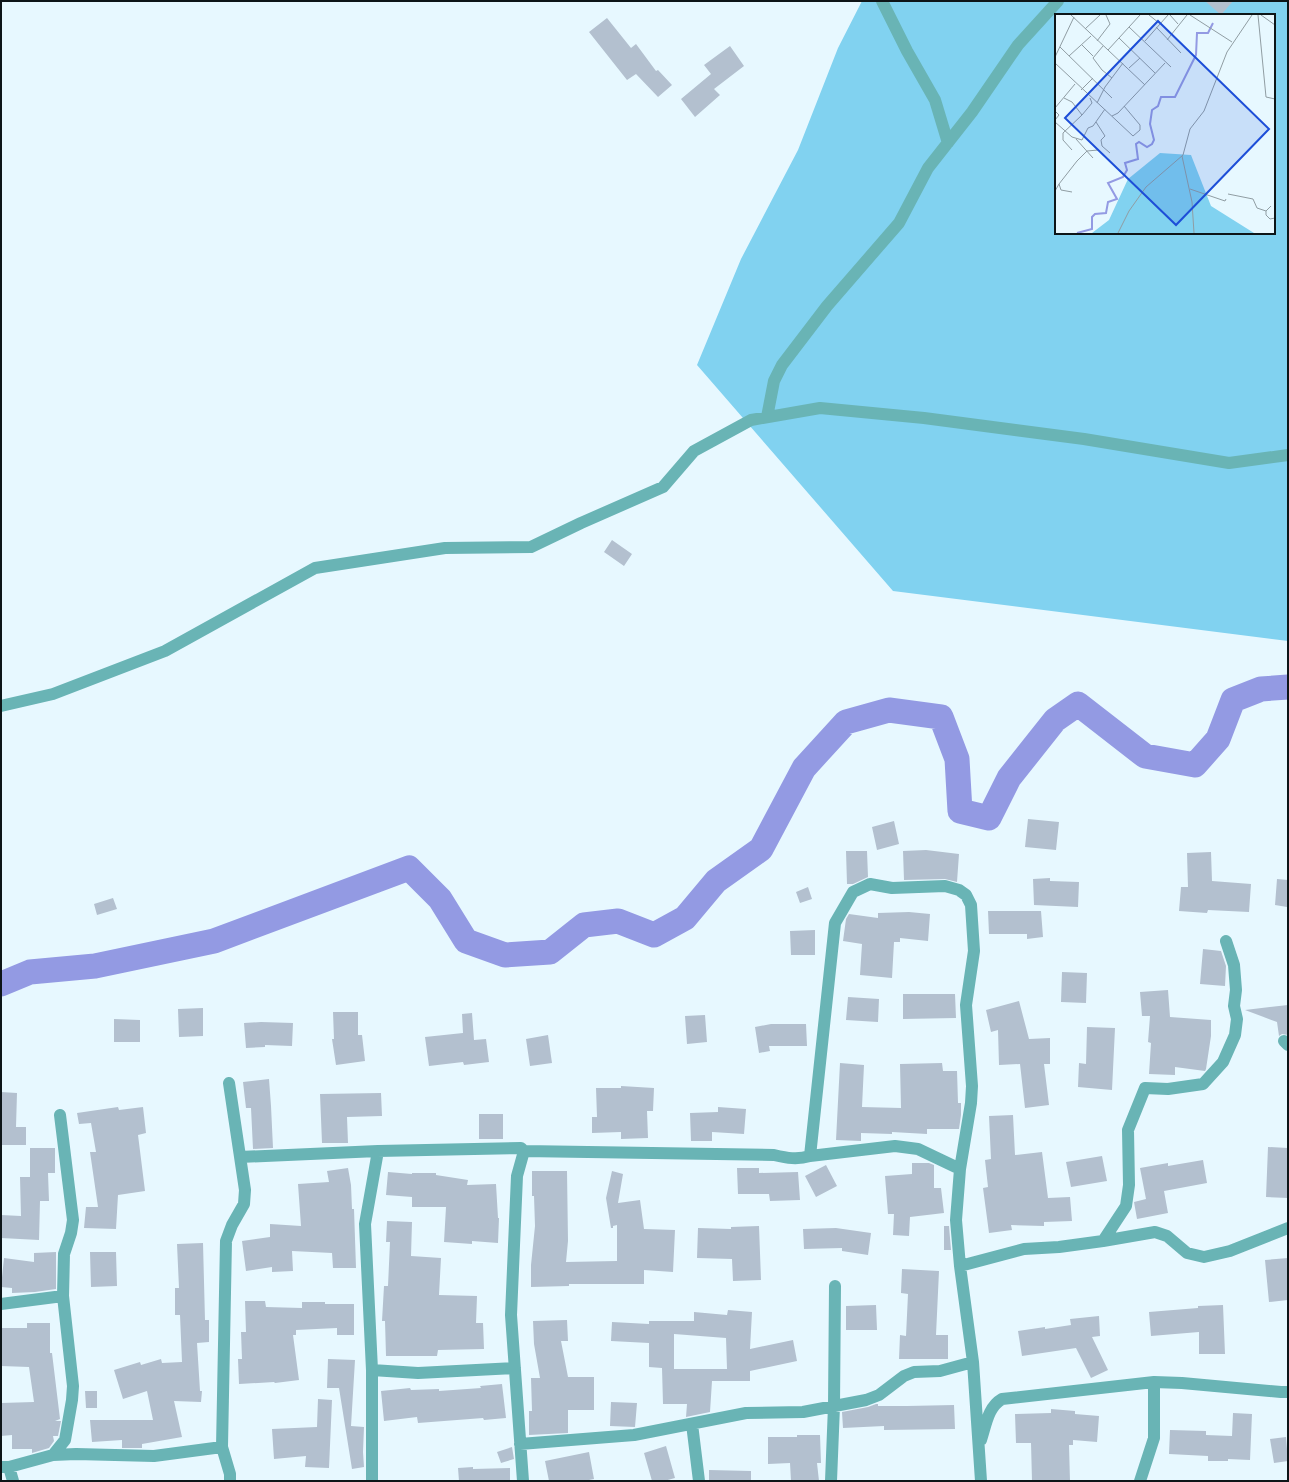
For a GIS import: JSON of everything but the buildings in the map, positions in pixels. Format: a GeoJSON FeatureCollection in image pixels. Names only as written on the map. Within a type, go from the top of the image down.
{"type":"FeatureCollection","features":[{"type":"Feature","properties":{"kind":"street"},"geometry":{"type":"LineString","coordinates":[[882,1],[907,51],[935,100],[948,143]]}},
{"type":"Feature","properties":{"kind":"street"},"geometry":{"type":"LineString","coordinates":[[767,417],[774,381],[782,365],[827,306],[899,223],[928,168],[994,82],[1018,45],[1058,1]]}},
{"type":"Feature","properties":{"kind":"street"},"geometry":{"type":"LineString","coordinates":[[1,706],[53,694],[165,651],[315,568],[445,548],[532,547],[581,523],[663,487],[694,451],[750,420],[820,408],[924,418],[1084,439],[1229,463],[1288,455]]}},
{"type":"Feature","properties":{"kind":"street"},"geometry":{"type":"LineString","coordinates":[[810,1156],[835,923],[853,892],[870,884],[892,888],[945,886],[959,890],[966,895],[971,905],[974,951],[966,1005],[972,1086],[960,1169],[956,1220],[960,1266],[973,1362],[981,1481]]}},
{"type":"Feature","properties":{"kind":"street"},"geometry":{"type":"LineString","coordinates":[[1103,1241],[1126,1206],[1129,1185],[1128,1130],[1145,1088],[1168,1089],[1203,1084],[1223,1062],[1235,1035],[1237,1019],[1234,1006],[1236,990],[1234,965],[1226,941]]}},
{"type":"Feature","properties":{"kind":"street"},"geometry":{"type":"LineString","coordinates":[[228,1083],[245,1190],[244,1204],[232,1225],[226,1241],[222,1447],[230,1474],[230,1481]]}},
{"type":"Feature","properties":{"kind":"street"},"geometry":{"type":"LineString","coordinates":[[53,1455],[65,1440],[73,1386],[63,1296],[64,1254],[71,1233],[73,1220],[60,1115]]}},
{"type":"Feature","properties":{"kind":"street"},"geometry":{"type":"LineString","coordinates":[[240,1157],[378,1151],[521,1148],[524,1151],[774,1155],[800,1159],[810,1156],[895,1146],[918,1149],[960,1169]]}},
{"type":"Feature","properties":{"kind":"street"},"geometry":{"type":"LineString","coordinates":[[372,1481],[372,1370],[365,1224],[378,1151]]}},
{"type":"Feature","properties":{"kind":"street"},"geometry":{"type":"LineString","coordinates":[[523,1481],[511,1315],[517,1176],[524,1151]]}},
{"type":"Feature","properties":{"kind":"street"},"geometry":{"type":"LineString","coordinates":[[960,1266],[1024,1249],[1059,1247],[1155,1232],[1167,1236],[1187,1253],[1204,1257],[1230,1251],[1288,1228]]}},
{"type":"Feature","properties":{"kind":"street"},"geometry":{"type":"LineString","coordinates":[[831,1481],[834,1406],[835,1286]]}},
{"type":"Feature","properties":{"kind":"street"},"geometry":{"type":"LineString","coordinates":[[1,1304],[63,1296]]}},
{"type":"Feature","properties":{"kind":"street"},"geometry":{"type":"LineString","coordinates":[[520,1444],[634,1435],[746,1413],[803,1412],[866,1400],[879,1395],[904,1376],[914,1372],[940,1371],[973,1362]]}},
{"type":"Feature","properties":{"kind":"street"},"geometry":{"type":"LineString","coordinates":[[372,1370],[418,1373],[515,1368]]}},
{"type":"Feature","properties":{"kind":"street"},"geometry":{"type":"LineString","coordinates":[[979,1448],[990,1411],[995,1404],[1002,1399],[1154,1382],[1288,1392]]}},
{"type":"Feature","properties":{"kind":"street"},"geometry":{"type":"LineString","coordinates":[[1140,1481],[1154,1438],[1154,1382]]}},
{"type":"Feature","properties":{"kind":"street"},"geometry":{"type":"LineString","coordinates":[[692,1424],[699,1481]]}},
{"type":"Feature","properties":{"kind":"street"},"geometry":{"type":"LineString","coordinates":[[65,1440],[76,1454]]}},
{"type":"Feature","properties":{"kind":"street"},"geometry":{"type":"LineString","coordinates":[[13,1481],[5,1467],[53,1455],[76,1454],[154,1456],[222,1447]]}},
{"type":"Feature","properties":{"kind":"shaded area"},"geometry":{"type":"Polygon","coordinates":[[[862,1],[1288,1],[1288,641],[893,591],[697,365],[741,259],[798,150],[838,48],[862,1]]]}},
{"type":"Feature","properties":{"kind":"waterway"},"geometry":{"type":"LineString","coordinates":[[1,984],[30,972],[95,966],[214,941],[409,868],[440,899],[466,941],[505,955],[550,952],[584,925],[618,921],[654,935],[685,918],[716,881],[761,849],[804,768],[846,722],[889,710],[941,717],[957,759],[960,811],[989,818],[1009,778],[1055,720],[1078,704],[1145,756],[1195,765],[1218,739],[1233,700],[1261,689],[1288,687]]}}]}
